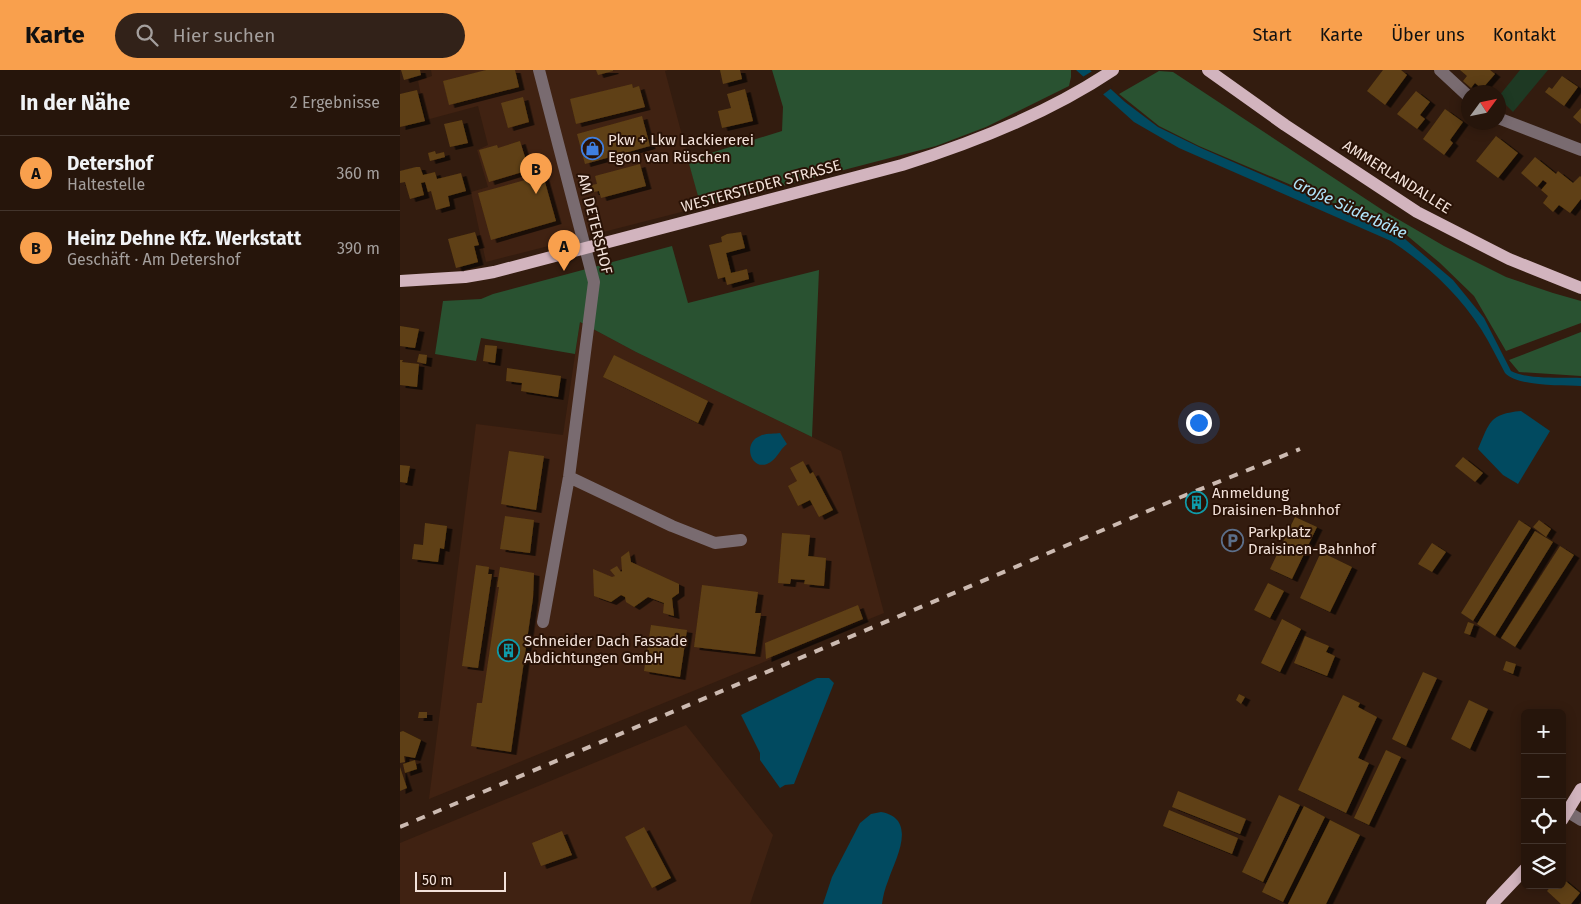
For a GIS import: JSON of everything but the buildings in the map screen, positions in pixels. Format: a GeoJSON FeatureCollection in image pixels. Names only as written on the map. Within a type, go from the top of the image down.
{"type":"FeatureCollection","features":[{"type":"Feature","properties":{"kind":"main road","name":"AMMERLANDALLEE"},"geometry":{"type":"LineString","coordinates":[[1208,70],[1349,168],[1417,212],[1509,260],[1581,288]]}},
{"type":"Feature","properties":{"kind":"main road","name":"WESTERSTEDER STRASSE"},"geometry":{"type":"LineString","coordinates":[[400,281],[465,277],[494,272],[939,154],[1010,127],[1110,72]]}},
{"type":"Feature","properties":{"kind":"main road"},"geometry":{"type":"LineString","coordinates":[[1566,814],[1581,789]]}},
{"type":"Feature","properties":{"kind":"main road"},"geometry":{"type":"LineString","coordinates":[[1492,904],[1521,873]]}},
{"type":"Feature","properties":{"kind":"street","name":"AM DETERSHOF"},"geometry":{"type":"LineString","coordinates":[[539,70],[594,282],[569,477],[543,622]]}},
{"type":"Feature","properties":{"kind":"street"},"geometry":{"type":"LineString","coordinates":[[1440,70],[1461,90]]}},
{"type":"Feature","properties":{"kind":"street"},"geometry":{"type":"LineString","coordinates":[[1506,121],[1581,150]]}},
{"type":"Feature","properties":{"kind":"street"},"geometry":{"type":"LineString","coordinates":[[569,477],[672,526],[715,543],[741,540]]}},
{"type":"Feature","properties":{"kind":"street"},"geometry":{"type":"LineString","coordinates":[[1566,816],[1581,820]]}},
{"type":"Feature","properties":{"kind":"shaded area"},"geometry":{"type":"Polygon","coordinates":[[[431,70],[668,70],[665,71],[701,207],[486,262],[471,192],[488,187],[477,150],[488,145],[478,106],[426,120],[418,81],[432,76],[431,70]]]}},
{"type":"Feature","properties":{"kind":"shaded area"},"geometry":{"type":"Polygon","coordinates":[[[580,322],[636,352],[841,451],[884,613],[429,799],[476,424],[563,435],[580,322]]]}},
{"type":"Feature","properties":{"kind":"shaded area"},"geometry":{"type":"Polygon","coordinates":[[[686,725],[773,835],[750,904],[400,904],[400,843],[686,725]]]}},
{"type":"Feature","properties":{"kind":"green space"},"geometry":{"type":"Polygon","coordinates":[[[772,70],[1071,70],[1071,77],[1069,86],[986,127],[936,146],[701,207],[688,160],[782,131],[783,107],[772,70]]]}},
{"type":"Feature","properties":{"kind":"green space"},"geometry":{"type":"Polygon","coordinates":[[[1520,70],[1548,70],[1513,112],[1506,105],[1506,87],[1520,70]]]}},
{"type":"Feature","properties":{"kind":"green space"},"geometry":{"type":"Polygon","coordinates":[[[1159,71],[1173,72],[1384,211],[1444,246],[1506,277],[1581,301],[1581,323],[1506,351],[1474,296],[1440,263],[1404,233],[1377,219],[1343,207],[1199,146],[1159,126],[1119,94],[1159,71]]]}},
{"type":"Feature","properties":{"kind":"green space"},"geometry":{"type":"Polygon","coordinates":[[[672,246],[688,303],[819,270],[812,437],[636,352],[580,322],[575,354],[481,338],[476,361],[435,354],[443,301],[481,299],[493,294],[672,246]]]}},
{"type":"Feature","properties":{"kind":"green space"},"geometry":{"type":"Polygon","coordinates":[[[1581,332],[1581,376],[1519,372],[1509,360],[1581,332]]]}},
{"type":"Feature","properties":{"kind":"water"},"geometry":{"type":"Polygon","coordinates":[[[1076,70],[1090,70],[1125,102],[1158,127],[1405,239],[1453,280],[1484,318],[1511,371],[1536,377],[1581,378],[1581,386],[1530,383],[1511,378],[1505,373],[1472,316],[1452,291],[1429,269],[1404,250],[1391,241],[1179,148],[1134,122],[1076,70]]]}},
{"type":"Feature","properties":{"kind":"water"},"geometry":{"type":"Polygon","coordinates":[[[1521,411],[1550,431],[1518,484],[1503,475],[1478,449],[1488,426],[1496,417],[1510,412],[1521,411]]]}},
{"type":"Feature","properties":{"kind":"water"},"geometry":{"type":"Polygon","coordinates":[[[780,433],[787,444],[776,457],[767,464],[761,465],[753,460],[750,450],[754,439],[765,434],[780,433]]]}},
{"type":"Feature","properties":{"kind":"water"},"geometry":{"type":"Polygon","coordinates":[[[817,678],[829,678],[834,683],[794,784],[785,785],[780,788],[760,760],[760,753],[741,715],[817,678]]]}},
{"type":"Feature","properties":{"kind":"water"},"geometry":{"type":"Polygon","coordinates":[[[881,812],[892,816],[899,823],[902,831],[899,852],[886,886],[882,904],[823,904],[832,877],[860,823],[871,814],[881,812]]]}},
{"type":"Feature","properties":{"kind":"pier"},"geometry":{"type":"Polygon","coordinates":[[[1094,70],[1113,87],[1101,96],[1081,78],[1094,70]]]}},
{"type":"Feature","properties":{"kind":"railway"},"geometry":{"type":"LineString","coordinates":[[400,827],[1181,497],[1300,449]]}},
{"type":"Feature","properties":{"kind":"place","name":"Pkw + Lkw Lackiererei Egon van Rüschen"},"geometry":{"type":"Point","coordinates":[592,149]}},
{"type":"Feature","properties":{"kind":"place","name":"Heinz Dehne Kfz. Werkstatt"},"geometry":{"type":"Point","coordinates":[536,194]}},
{"type":"Feature","properties":{"kind":"place","name":"Detershof"},"geometry":{"type":"Point","coordinates":[564,271]}},
{"type":"Feature","properties":{"kind":"place","name":"Anmeldung Draisinen-Bahnhof"},"geometry":{"type":"Point","coordinates":[1196,502]}},
{"type":"Feature","properties":{"kind":"place","name":"Parkplatz Draisinen-Bahnhof"},"geometry":{"type":"Point","coordinates":[1232,541]}},
{"type":"Feature","properties":{"kind":"place","name":"Schneider Dach Fassade Abdichtungen GmbH"},"geometry":{"type":"Point","coordinates":[508,650]}},
{"type":"Feature","properties":{"kind":"water label","name":"Große Süderbäke"},"geometry":{"type":"Point","coordinates":[1350,208]}}]}
